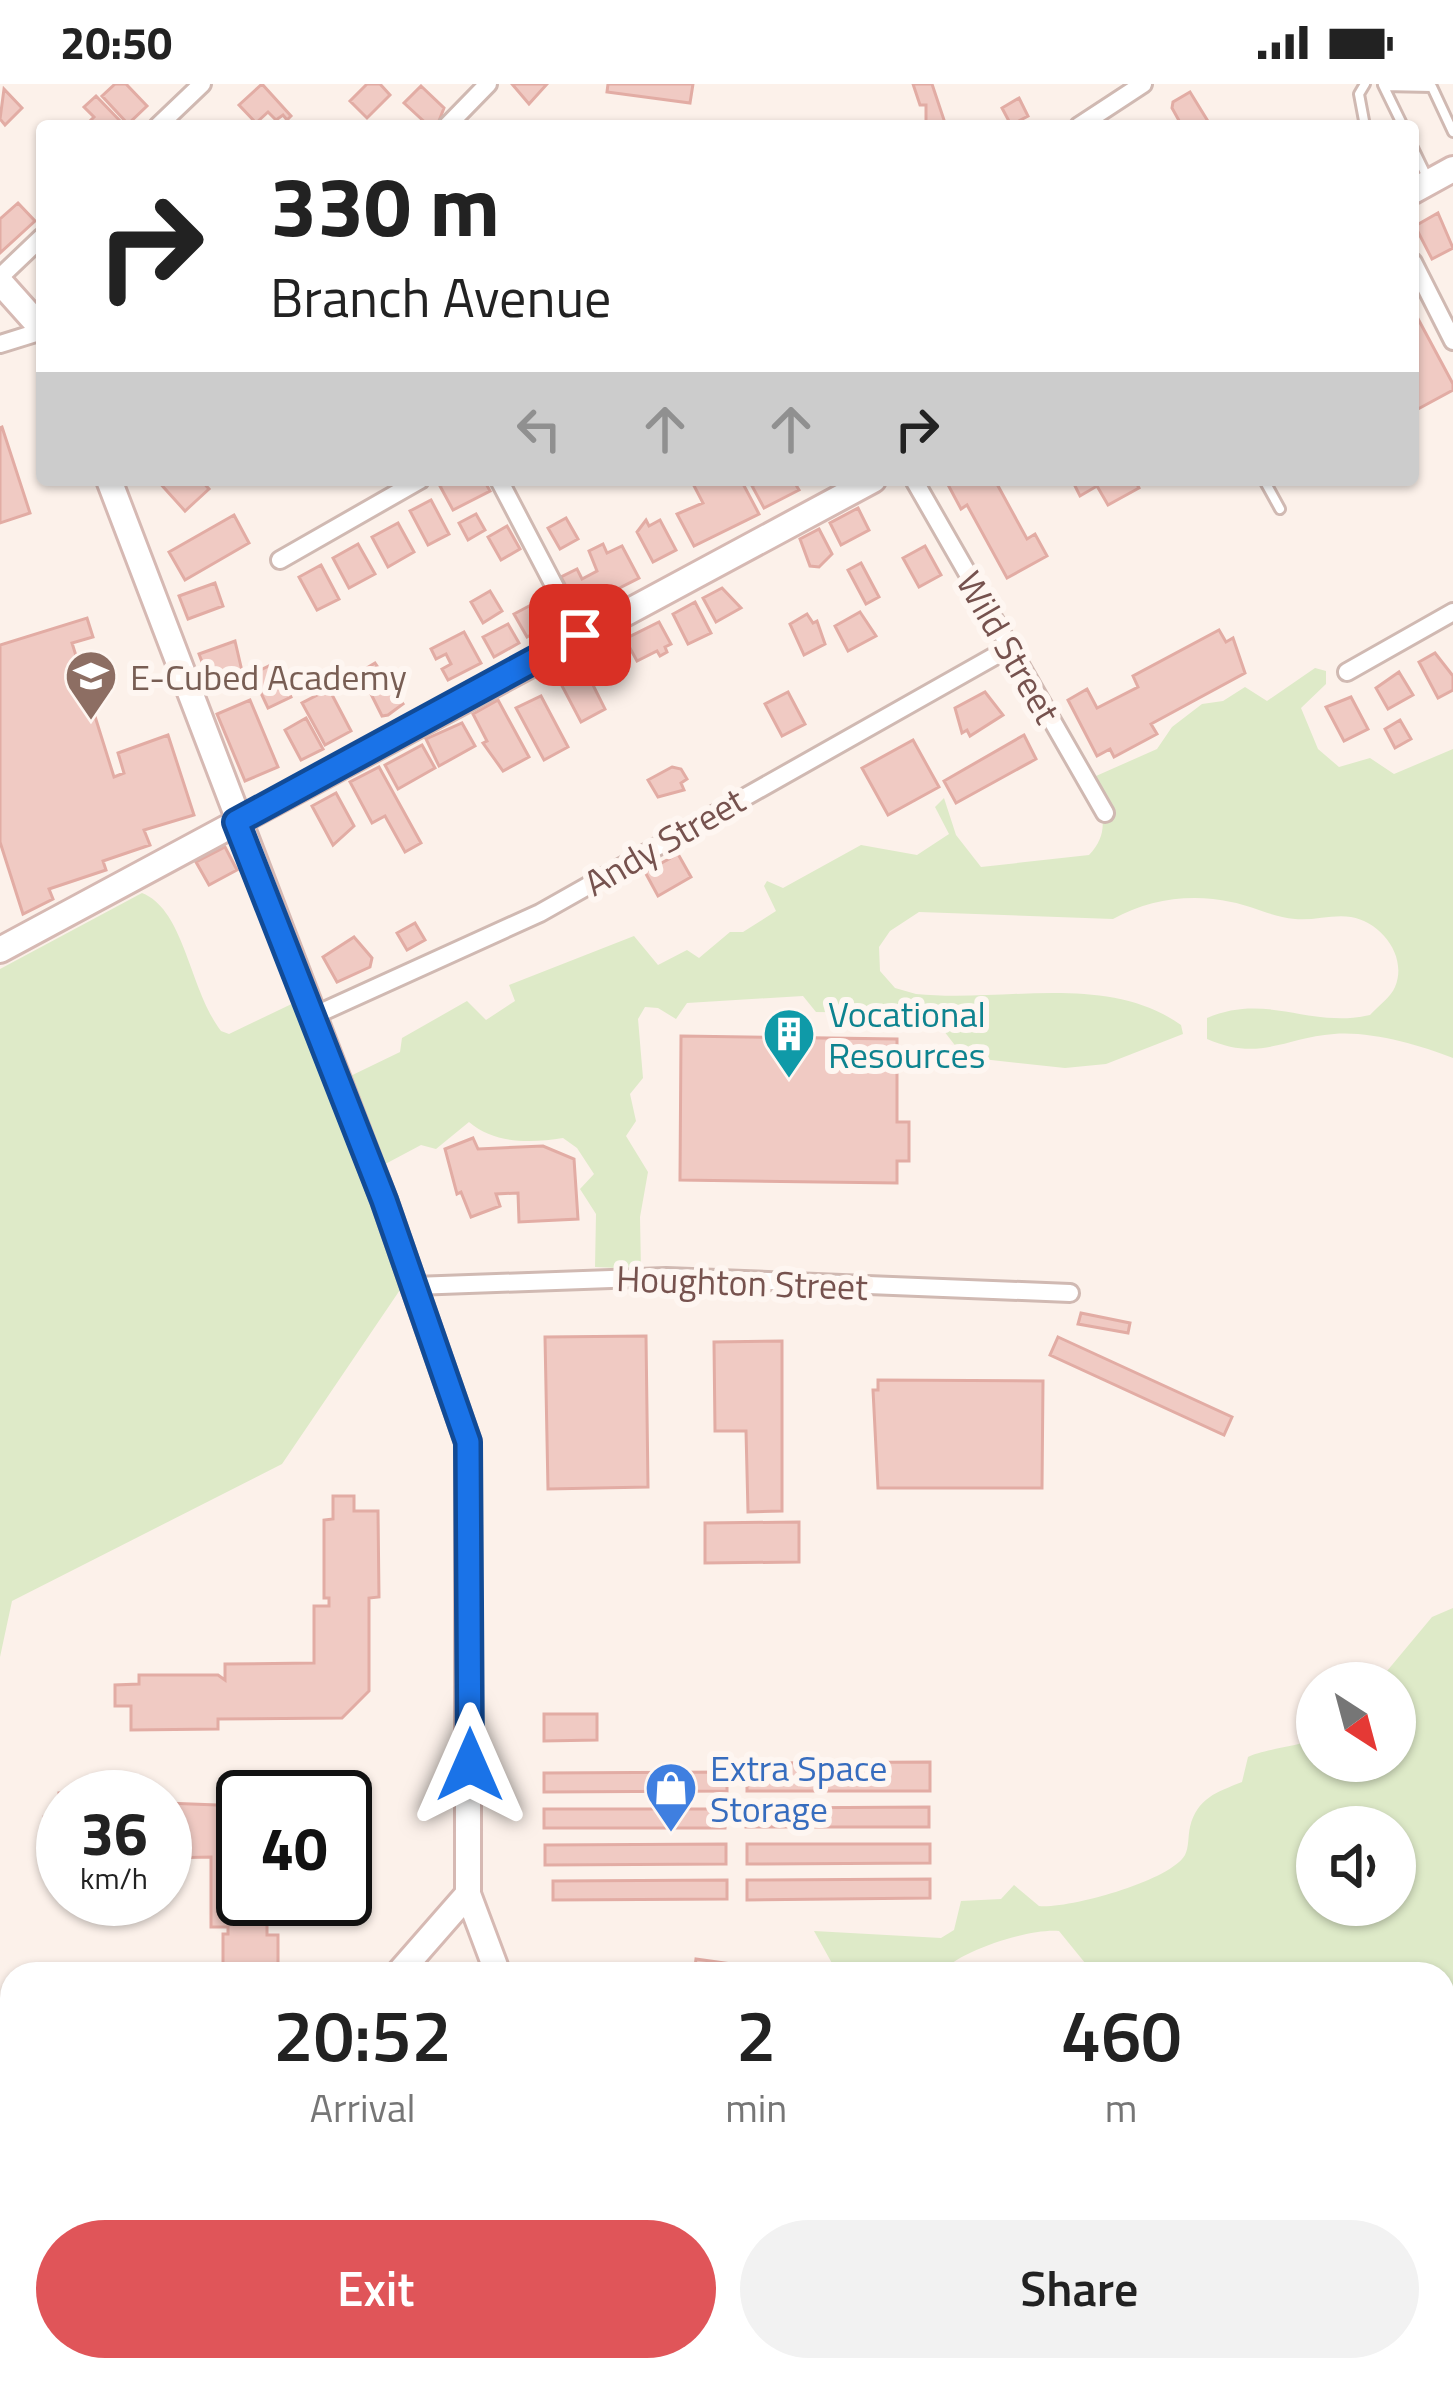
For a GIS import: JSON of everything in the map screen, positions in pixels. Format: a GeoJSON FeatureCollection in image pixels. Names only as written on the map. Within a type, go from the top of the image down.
{"type":"FeatureCollection","features":[{"type":"Feature","properties":{"kind":"street"},"geometry":{"type":"LineString","coordinates":[[164,120],[202,84]]}},
{"type":"Feature","properties":{"kind":"street"},"geometry":{"type":"LineString","coordinates":[[452,120],[488,84]]}},
{"type":"Feature","properties":{"kind":"street"},"geometry":{"type":"LineString","coordinates":[[1088,120],[1143,84]]}},
{"type":"Feature","properties":{"kind":"street"},"geometry":{"type":"LineString","coordinates":[[1421,186],[1453,169]]}},
{"type":"Feature","properties":{"kind":"street"},"geometry":{"type":"LineString","coordinates":[[36,243],[0,279],[36,323]]}},
{"type":"Feature","properties":{"kind":"street"},"geometry":{"type":"LineString","coordinates":[[1419,274],[1453,341]]}},
{"type":"Feature","properties":{"kind":"street"},"geometry":{"type":"LineString","coordinates":[[0,344],[36,332]]}},
{"type":"Feature","properties":{"kind":"street"},"geometry":{"type":"LineString","coordinates":[[111,486],[414,1286],[468,1442],[468,1894],[494,1962]]}},
{"type":"Feature","properties":{"kind":"street"},"geometry":{"type":"LineString","coordinates":[[280,560],[410,486]]}},
{"type":"Feature","properties":{"kind":"street"},"geometry":{"type":"LineString","coordinates":[[502,486],[580,635]]}},
{"type":"Feature","properties":{"kind":"street"},"geometry":{"type":"LineString","coordinates":[[0,950],[862,486]]}},
{"type":"Feature","properties":{"kind":"street","name":"Wild Street"},"geometry":{"type":"LineString","coordinates":[[917,486],[1105,813]]}},
{"type":"Feature","properties":{"kind":"street"},"geometry":{"type":"LineString","coordinates":[[1347,672],[1453,612]]}},
{"type":"Feature","properties":{"kind":"street","name":"Andy Street"},"geometry":{"type":"LineString","coordinates":[[311,1017],[540,913],[1009,648]]}},
{"type":"Feature","properties":{"kind":"street","name":"Houghton Street"},"geometry":{"type":"LineString","coordinates":[[414,1286],[666,1277],[1070,1293]]}},
{"type":"Feature","properties":{"kind":"street"},"geometry":{"type":"LineString","coordinates":[[408,1962],[468,1894]]}},
{"type":"Feature","properties":{"kind":"lane"},"geometry":{"type":"LineString","coordinates":[[1364,120],[1358,94],[1365,84]]}},
{"type":"Feature","properties":{"kind":"lane"},"geometry":{"type":"LineString","coordinates":[[1399,120],[1383,85],[1432,87],[1453,132]]}},
{"type":"Feature","properties":{"kind":"lane"},"geometry":{"type":"LineString","coordinates":[[1267,486],[1280,509]]}},
{"type":"Feature","properties":{"kind":"green space"},"geometry":{"type":"Polygon","coordinates":[[[1315,668],[1326,671],[1326,684],[1301,708],[1318,749],[1339,767],[1370,758],[1394,774],[1453,749],[1453,1058],[1363,1035],[1316,1036],[1257,1049],[1207,1039],[1207,1018],[1229,1011],[1269,1009],[1328,1018],[1370,1015],[1393,991],[1398,964],[1382,933],[1362,920],[1287,918],[1201,898],[1155,902],[1113,919],[919,912],[890,931],[879,947],[880,971],[895,988],[916,994],[1087,994],[1152,1009],[1181,1025],[1183,1034],[1106,1064],[1065,1068],[964,1057],[937,1022],[908,1025],[892,1013],[816,1012],[803,996],[687,1003],[676,1019],[658,1008],[645,1007],[638,1019],[643,1078],[630,1094],[636,1121],[626,1136],[648,1172],[640,1217],[641,1269],[595,1267],[596,1214],[580,1189],[594,1174],[577,1148],[563,1138],[513,1140],[469,1122],[436,1149],[421,1145],[374,1170],[406,1281],[282,1464],[12,1601],[0,1657],[0,969],[142,893],[168,916],[221,1031],[229,1034],[302,999],[338,1082],[400,1052],[402,1038],[467,1001],[486,1020],[515,1001],[509,985],[634,936],[658,965],[687,950],[699,958],[730,932],[743,932],[776,911],[764,886],[767,881],[783,888],[861,845],[917,855],[949,834],[935,807],[944,798],[956,835],[981,867],[1089,855],[1103,827],[1087,780],[1157,749],[1172,727],[1202,704],[1223,701],[1245,687],[1267,701],[1315,668]]]}},
{"type":"Feature","properties":{"kind":"green space"},"geometry":{"type":"Polygon","coordinates":[[[1453,1608],[1453,1962],[1084,1962],[1059,1931],[1046,1931],[995,1943],[954,1962],[831,1962],[814,1931],[941,1938],[954,1930],[961,1901],[1001,1899],[1014,1885],[1039,1906],[1053,1906],[1140,1883],[1176,1865],[1185,1855],[1198,1809],[1216,1793],[1242,1782],[1248,1757],[1296,1744],[1296,1782],[1416,1782],[1416,1662],[1394,1662],[1432,1617],[1453,1608]]]}},
{"type":"Feature","properties":{"kind":"building"},"geometry":{"type":"Polygon","coordinates":[[[115,84],[126,84],[147,106],[132,120],[124,120],[102,96],[115,84]]]}},
{"type":"Feature","properties":{"kind":"building"},"geometry":{"type":"Polygon","coordinates":[[[262,84],[291,116],[276,120],[268,112],[253,120],[239,105],[262,84]]]}},
{"type":"Feature","properties":{"kind":"building"},"geometry":{"type":"Polygon","coordinates":[[[367,84],[380,84],[390,95],[367,118],[350,101],[367,84]]]}},
{"type":"Feature","properties":{"kind":"building"},"geometry":{"type":"Polygon","coordinates":[[[512,84],[547,84],[529,104],[512,84]]]}},
{"type":"Feature","properties":{"kind":"building"},"geometry":{"type":"Polygon","coordinates":[[[608,84],[693,84],[690,103],[607,92],[608,84]]]}},
{"type":"Feature","properties":{"kind":"building"},"geometry":{"type":"Polygon","coordinates":[[[913,84],[932,84],[944,120],[926,120],[926,105],[920,105],[913,84]]]}},
{"type":"Feature","properties":{"kind":"building"},"geometry":{"type":"Polygon","coordinates":[[[421,86],[444,108],[439,120],[422,120],[404,103],[421,86]]]}},
{"type":"Feature","properties":{"kind":"building"},"geometry":{"type":"Polygon","coordinates":[[[4,89],[22,108],[5,125],[0,119],[4,89]]]}},
{"type":"Feature","properties":{"kind":"building"},"geometry":{"type":"Polygon","coordinates":[[[1190,92],[1207,120],[1179,120],[1173,102],[1190,92]]]}},
{"type":"Feature","properties":{"kind":"building"},"geometry":{"type":"Polygon","coordinates":[[[96,96],[119,120],[91,120],[94,117],[84,107],[96,96]]]}},
{"type":"Feature","properties":{"kind":"building"},"geometry":{"type":"Polygon","coordinates":[[[1019,98],[1028,116],[1008,120],[1002,108],[1019,98]]]}},
{"type":"Feature","properties":{"kind":"building"},"geometry":{"type":"Polygon","coordinates":[[[18,203],[35,221],[0,253],[0,219],[18,203]]]}},
{"type":"Feature","properties":{"kind":"building"},"geometry":{"type":"Polygon","coordinates":[[[1438,213],[1453,248],[1432,259],[1419,224],[1438,213]]]}},
{"type":"Feature","properties":{"kind":"building"},"geometry":{"type":"Polygon","coordinates":[[[1419,321],[1453,384],[1453,390],[1419,408],[1419,321]]]}},
{"type":"Feature","properties":{"kind":"building"},"geometry":{"type":"Polygon","coordinates":[[[0,428],[30,513],[0,523],[0,428]]]}},
{"type":"Feature","properties":{"kind":"building"},"geometry":{"type":"Polygon","coordinates":[[[162,486],[206,486],[209,489],[185,511],[162,486]]]}},
{"type":"Feature","properties":{"kind":"building"},"geometry":{"type":"Polygon","coordinates":[[[440,486],[487,486],[490,491],[453,510],[440,486]]]}},
{"type":"Feature","properties":{"kind":"building"},"geometry":{"type":"Polygon","coordinates":[[[694,486],[744,486],[759,514],[694,546],[677,514],[703,503],[694,486]]]}},
{"type":"Feature","properties":{"kind":"building"},"geometry":{"type":"Polygon","coordinates":[[[752,486],[797,486],[799,490],[764,508],[752,486]]]}},
{"type":"Feature","properties":{"kind":"building"},"geometry":{"type":"Polygon","coordinates":[[[949,486],[998,486],[1027,539],[1035,534],[1047,556],[1007,578],[967,505],[961,509],[949,486]]]}},
{"type":"Feature","properties":{"kind":"building"},"geometry":{"type":"Polygon","coordinates":[[[1075,486],[1097,486],[1080,496],[1075,486]]]}},
{"type":"Feature","properties":{"kind":"building"},"geometry":{"type":"Polygon","coordinates":[[[1097,486],[1138,486],[1139,488],[1108,505],[1097,486]]]}},
{"type":"Feature","properties":{"kind":"building"},"geometry":{"type":"Polygon","coordinates":[[[431,500],[449,534],[428,545],[410,511],[431,500]]]}},
{"type":"Feature","properties":{"kind":"building"},"geometry":{"type":"Polygon","coordinates":[[[858,508],[869,530],[841,545],[830,523],[858,508]]]}},
{"type":"Feature","properties":{"kind":"building"},"geometry":{"type":"Polygon","coordinates":[[[476,514],[485,530],[468,540],[459,523],[476,514]]]}},
{"type":"Feature","properties":{"kind":"building"},"geometry":{"type":"Polygon","coordinates":[[[234,515],[249,543],[185,580],[169,552],[234,515]]]}},
{"type":"Feature","properties":{"kind":"building"},"geometry":{"type":"Polygon","coordinates":[[[566,518],[578,539],[560,549],[548,528],[566,518]]]}},
{"type":"Feature","properties":{"kind":"building"},"geometry":{"type":"Polygon","coordinates":[[[646,520],[649,526],[660,520],[676,550],[653,562],[637,532],[646,520]]]}},
{"type":"Feature","properties":{"kind":"building"},"geometry":{"type":"Polygon","coordinates":[[[398,523],[414,552],[388,567],[372,537],[398,523]]]}},
{"type":"Feature","properties":{"kind":"building"},"geometry":{"type":"Polygon","coordinates":[[[507,526],[520,549],[501,560],[488,537],[507,526]]]}},
{"type":"Feature","properties":{"kind":"building"},"geometry":{"type":"Polygon","coordinates":[[[819,529],[832,554],[819,567],[810,566],[800,539],[819,529]]]}},
{"type":"Feature","properties":{"kind":"building"},"geometry":{"type":"Polygon","coordinates":[[[358,544],[375,574],[349,588],[333,558],[358,544]]]}},
{"type":"Feature","properties":{"kind":"building"},"geometry":{"type":"Polygon","coordinates":[[[603,544],[607,553],[622,546],[639,578],[578,609],[561,577],[577,569],[582,579],[597,571],[589,551],[603,544]]]}},
{"type":"Feature","properties":{"kind":"building"},"geometry":{"type":"Polygon","coordinates":[[[925,546],[941,575],[919,587],[903,558],[925,546]]]}},
{"type":"Feature","properties":{"kind":"building"},"geometry":{"type":"Polygon","coordinates":[[[861,563],[879,597],[866,604],[848,570],[861,563]]]}},
{"type":"Feature","properties":{"kind":"building"},"geometry":{"type":"Polygon","coordinates":[[[321,565],[339,599],[317,610],[299,577],[321,565]]]}},
{"type":"Feature","properties":{"kind":"building"},"geometry":{"type":"Polygon","coordinates":[[[215,583],[223,606],[188,619],[179,596],[215,583]]]}},
{"type":"Feature","properties":{"kind":"building"},"geometry":{"type":"Polygon","coordinates":[[[722,588],[741,608],[716,622],[703,598],[722,588]]]}},
{"type":"Feature","properties":{"kind":"building"},"geometry":{"type":"Polygon","coordinates":[[[490,591],[502,611],[483,623],[471,602],[490,591]]]}},
{"type":"Feature","properties":{"kind":"building"},"geometry":{"type":"Polygon","coordinates":[[[548,596],[560,619],[527,637],[514,614],[548,596]]]}},
{"type":"Feature","properties":{"kind":"building"},"geometry":{"type":"Polygon","coordinates":[[[695,602],[711,633],[688,644],[673,614],[695,602]]]}},
{"type":"Feature","properties":{"kind":"building"},"geometry":{"type":"Polygon","coordinates":[[[860,612],[876,636],[848,651],[835,626],[860,612]]]}},
{"type":"Feature","properties":{"kind":"building"},"geometry":{"type":"Polygon","coordinates":[[[807,614],[813,623],[817,621],[825,644],[804,655],[790,624],[807,614]]]}},
{"type":"Feature","properties":{"kind":"building","name":"E-Cubed Academy"},"geometry":{"type":"Polygon","coordinates":[[[87,618],[93,637],[72,643],[114,777],[124,773],[118,753],[168,735],[194,815],[144,830],[150,845],[103,861],[106,870],[49,889],[53,899],[23,914],[0,842],[0,645],[87,618]]]}},
{"type":"Feature","properties":{"kind":"building"},"geometry":{"type":"Polygon","coordinates":[[[659,622],[671,644],[665,647],[667,652],[660,656],[657,651],[637,661],[625,639],[659,622]]]}},
{"type":"Feature","properties":{"kind":"building"},"geometry":{"type":"Polygon","coordinates":[[[508,624],[519,643],[494,657],[483,637],[508,624]]]}},
{"type":"Feature","properties":{"kind":"building"},"geometry":{"type":"Polygon","coordinates":[[[1219,630],[1226,642],[1233,638],[1245,673],[1151,724],[1157,734],[1114,757],[1110,749],[1097,756],[1068,700],[1087,689],[1097,708],[1138,687],[1133,676],[1219,630]]]}},
{"type":"Feature","properties":{"kind":"building"},"geometry":{"type":"Polygon","coordinates":[[[464,632],[481,663],[448,680],[442,669],[451,664],[446,654],[436,659],[431,649],[464,632]]]}},
{"type":"Feature","properties":{"kind":"building"},"geometry":{"type":"Polygon","coordinates":[[[235,641],[242,671],[208,678],[199,654],[235,641]]]}},
{"type":"Feature","properties":{"kind":"building"},"geometry":{"type":"Polygon","coordinates":[[[1435,653],[1453,676],[1453,690],[1438,698],[1419,662],[1435,653]]]}},
{"type":"Feature","properties":{"kind":"building"},"geometry":{"type":"Polygon","coordinates":[[[275,663],[291,697],[268,708],[252,674],[275,663]]]}},
{"type":"Feature","properties":{"kind":"building"},"geometry":{"type":"Polygon","coordinates":[[[375,663],[403,704],[388,715],[382,716],[360,672],[375,663]]]}},
{"type":"Feature","properties":{"kind":"building"},"geometry":{"type":"Polygon","coordinates":[[[586,671],[605,709],[581,722],[561,684],[586,671]]]}},
{"type":"Feature","properties":{"kind":"building"},"geometry":{"type":"Polygon","coordinates":[[[1399,672],[1413,695],[1388,709],[1376,688],[1399,672]]]}},
{"type":"Feature","properties":{"kind":"building"},"geometry":{"type":"Polygon","coordinates":[[[329,689],[351,731],[325,745],[302,703],[329,689]]]}},
{"type":"Feature","properties":{"kind":"building"},"geometry":{"type":"Polygon","coordinates":[[[788,692],[805,724],[782,736],[765,704],[788,692]]]}},
{"type":"Feature","properties":{"kind":"building"},"geometry":{"type":"Polygon","coordinates":[[[985,692],[1003,715],[970,736],[967,730],[962,733],[955,708],[985,692]]]}},
{"type":"Feature","properties":{"kind":"building"},"geometry":{"type":"Polygon","coordinates":[[[541,696],[568,747],[544,760],[516,708],[541,696]]]}},
{"type":"Feature","properties":{"kind":"building"},"geometry":{"type":"Polygon","coordinates":[[[1351,697],[1368,729],[1344,741],[1326,707],[1351,697]]]}},
{"type":"Feature","properties":{"kind":"building"},"geometry":{"type":"Polygon","coordinates":[[[250,700],[278,767],[245,781],[217,714],[250,700]]]}},
{"type":"Feature","properties":{"kind":"building"},"geometry":{"type":"Polygon","coordinates":[[[498,700],[529,757],[503,771],[483,743],[487,741],[473,714],[498,700]]]}},
{"type":"Feature","properties":{"kind":"building"},"geometry":{"type":"Polygon","coordinates":[[[306,718],[323,749],[301,760],[285,730],[306,718]]]}},
{"type":"Feature","properties":{"kind":"building"},"geometry":{"type":"Polygon","coordinates":[[[1400,720],[1411,739],[1395,748],[1385,729],[1400,720]]]}},
{"type":"Feature","properties":{"kind":"building"},"geometry":{"type":"Polygon","coordinates":[[[462,723],[475,746],[439,766],[426,739],[462,723]]]}},
{"type":"Feature","properties":{"kind":"building"},"geometry":{"type":"Polygon","coordinates":[[[1024,735],[1036,759],[956,803],[944,781],[1024,735]]]}},
{"type":"Feature","properties":{"kind":"building"},"geometry":{"type":"Polygon","coordinates":[[[913,740],[939,787],[888,815],[862,768],[913,740]]]}},
{"type":"Feature","properties":{"kind":"building"},"geometry":{"type":"Polygon","coordinates":[[[422,745],[435,768],[398,789],[385,765],[422,745]]]}},
{"type":"Feature","properties":{"kind":"building"},"geometry":{"type":"Polygon","coordinates":[[[379,767],[421,843],[405,852],[385,816],[372,823],[350,782],[379,767]]]}},
{"type":"Feature","properties":{"kind":"building"},"geometry":{"type":"Polygon","coordinates":[[[672,767],[681,769],[687,779],[681,783],[684,790],[658,797],[648,780],[672,767]]]}},
{"type":"Feature","properties":{"kind":"building"},"geometry":{"type":"Polygon","coordinates":[[[336,793],[354,826],[333,845],[312,806],[336,793]]]}},
{"type":"Feature","properties":{"kind":"building"},"geometry":{"type":"Polygon","coordinates":[[[225,847],[237,870],[209,885],[196,862],[225,847]]]}},
{"type":"Feature","properties":{"kind":"building"},"geometry":{"type":"Polygon","coordinates":[[[678,854],[691,877],[658,896],[645,872],[678,854]]]}},
{"type":"Feature","properties":{"kind":"building"},"geometry":{"type":"Polygon","coordinates":[[[415,923],[425,940],[407,950],[397,933],[415,923]]]}},
{"type":"Feature","properties":{"kind":"building"},"geometry":{"type":"Polygon","coordinates":[[[354,937],[372,958],[370,967],[337,982],[323,957],[354,937]]]}},
{"type":"Feature","properties":{"kind":"building","name":"Vocational Resources"},"geometry":{"type":"Polygon","coordinates":[[[681,1036],[897,1039],[897,1122],[909,1122],[909,1161],[897,1161],[897,1183],[680,1180],[681,1036]]]}},
{"type":"Feature","properties":{"kind":"building"},"geometry":{"type":"Polygon","coordinates":[[[473,1138],[478,1149],[543,1146],[574,1159],[578,1219],[519,1222],[518,1193],[496,1194],[500,1206],[471,1217],[461,1192],[457,1194],[445,1149],[473,1138]]]}},
{"type":"Feature","properties":{"kind":"building"},"geometry":{"type":"Polygon","coordinates":[[[1081,1313],[1130,1323],[1128,1333],[1078,1324],[1081,1313]]]}},
{"type":"Feature","properties":{"kind":"building"},"geometry":{"type":"Polygon","coordinates":[[[646,1336],[648,1487],[548,1489],[545,1337],[646,1336]]]}},
{"type":"Feature","properties":{"kind":"building"},"geometry":{"type":"Polygon","coordinates":[[[1058,1337],[1232,1417],[1224,1435],[1050,1355],[1058,1337]]]}},
{"type":"Feature","properties":{"kind":"building"},"geometry":{"type":"Polygon","coordinates":[[[782,1341],[782,1511],[748,1512],[746,1431],[715,1431],[714,1342],[782,1341]]]}},
{"type":"Feature","properties":{"kind":"building"},"geometry":{"type":"Polygon","coordinates":[[[878,1380],[1043,1381],[1042,1488],[878,1488],[873,1390],[878,1390],[878,1380]]]}},
{"type":"Feature","properties":{"kind":"building"},"geometry":{"type":"Polygon","coordinates":[[[333,1496],[354,1496],[354,1511],[378,1511],[379,1597],[369,1598],[369,1691],[342,1718],[218,1719],[218,1729],[131,1730],[131,1706],[115,1706],[115,1685],[139,1684],[139,1675],[218,1675],[225,1680],[225,1664],[314,1663],[314,1606],[329,1606],[329,1598],[324,1598],[324,1520],[333,1519],[333,1496]]]}},
{"type":"Feature","properties":{"kind":"building"},"geometry":{"type":"Polygon","coordinates":[[[799,1522],[799,1562],[705,1563],[705,1523],[799,1522]]]}},
{"type":"Feature","properties":{"kind":"building"},"geometry":{"type":"Polygon","coordinates":[[[544,1714],[597,1714],[597,1740],[544,1741],[544,1714]]]}},
{"type":"Feature","properties":{"kind":"building"},"geometry":{"type":"Polygon","coordinates":[[[930,1762],[930,1791],[747,1791],[747,1763],[930,1762]]]}},
{"type":"Feature","properties":{"kind":"building"},"geometry":{"type":"Polygon","coordinates":[[[727,1772],[727,1791],[544,1792],[544,1773],[727,1772]]]}},
{"type":"Feature","properties":{"kind":"building"},"geometry":{"type":"Polygon","coordinates":[[[192,1804],[216,1805],[216,1926],[267,1926],[267,1935],[278,1935],[278,1962],[223,1962],[223,1934],[228,1934],[228,1927],[211,1927],[211,1857],[192,1857],[192,1804]]]}},
{"type":"Feature","properties":{"kind":"building"},"geometry":{"type":"Polygon","coordinates":[[[929,1807],[929,1827],[746,1827],[746,1808],[929,1807]]]}},
{"type":"Feature","properties":{"kind":"building"},"geometry":{"type":"Polygon","coordinates":[[[544,1809],[726,1809],[725,1828],[544,1828],[544,1809]]]}},
{"type":"Feature","properties":{"kind":"building"},"geometry":{"type":"Polygon","coordinates":[[[726,1844],[726,1864],[545,1865],[545,1845],[726,1844]]]}},
{"type":"Feature","properties":{"kind":"building"},"geometry":{"type":"Polygon","coordinates":[[[747,1844],[930,1844],[930,1863],[747,1864],[747,1844]]]}},
{"type":"Feature","properties":{"kind":"building"},"geometry":{"type":"Polygon","coordinates":[[[930,1879],[930,1898],[747,1900],[747,1880],[930,1879]]]}},
{"type":"Feature","properties":{"kind":"building"},"geometry":{"type":"Polygon","coordinates":[[[727,1880],[727,1899],[553,1900],[553,1881],[727,1880]]]}},
{"type":"Feature","properties":{"kind":"place","name":"E-Cubed Academy"},"geometry":{"type":"Point","coordinates":[91,722]}},
{"type":"Feature","properties":{"kind":"place","name":"Vocational Resources"},"geometry":{"type":"Point","coordinates":[789,1080]}},
{"type":"Feature","properties":{"kind":"place","name":"Extra Space Storage"},"geometry":{"type":"Point","coordinates":[671,1834]}},
{"type":"Feature","properties":{"kind":"route"},"geometry":{"type":"LineString","coordinates":[[470,1765],[468,1442],[384,1200],[236,822],[580,635]]}}]}
